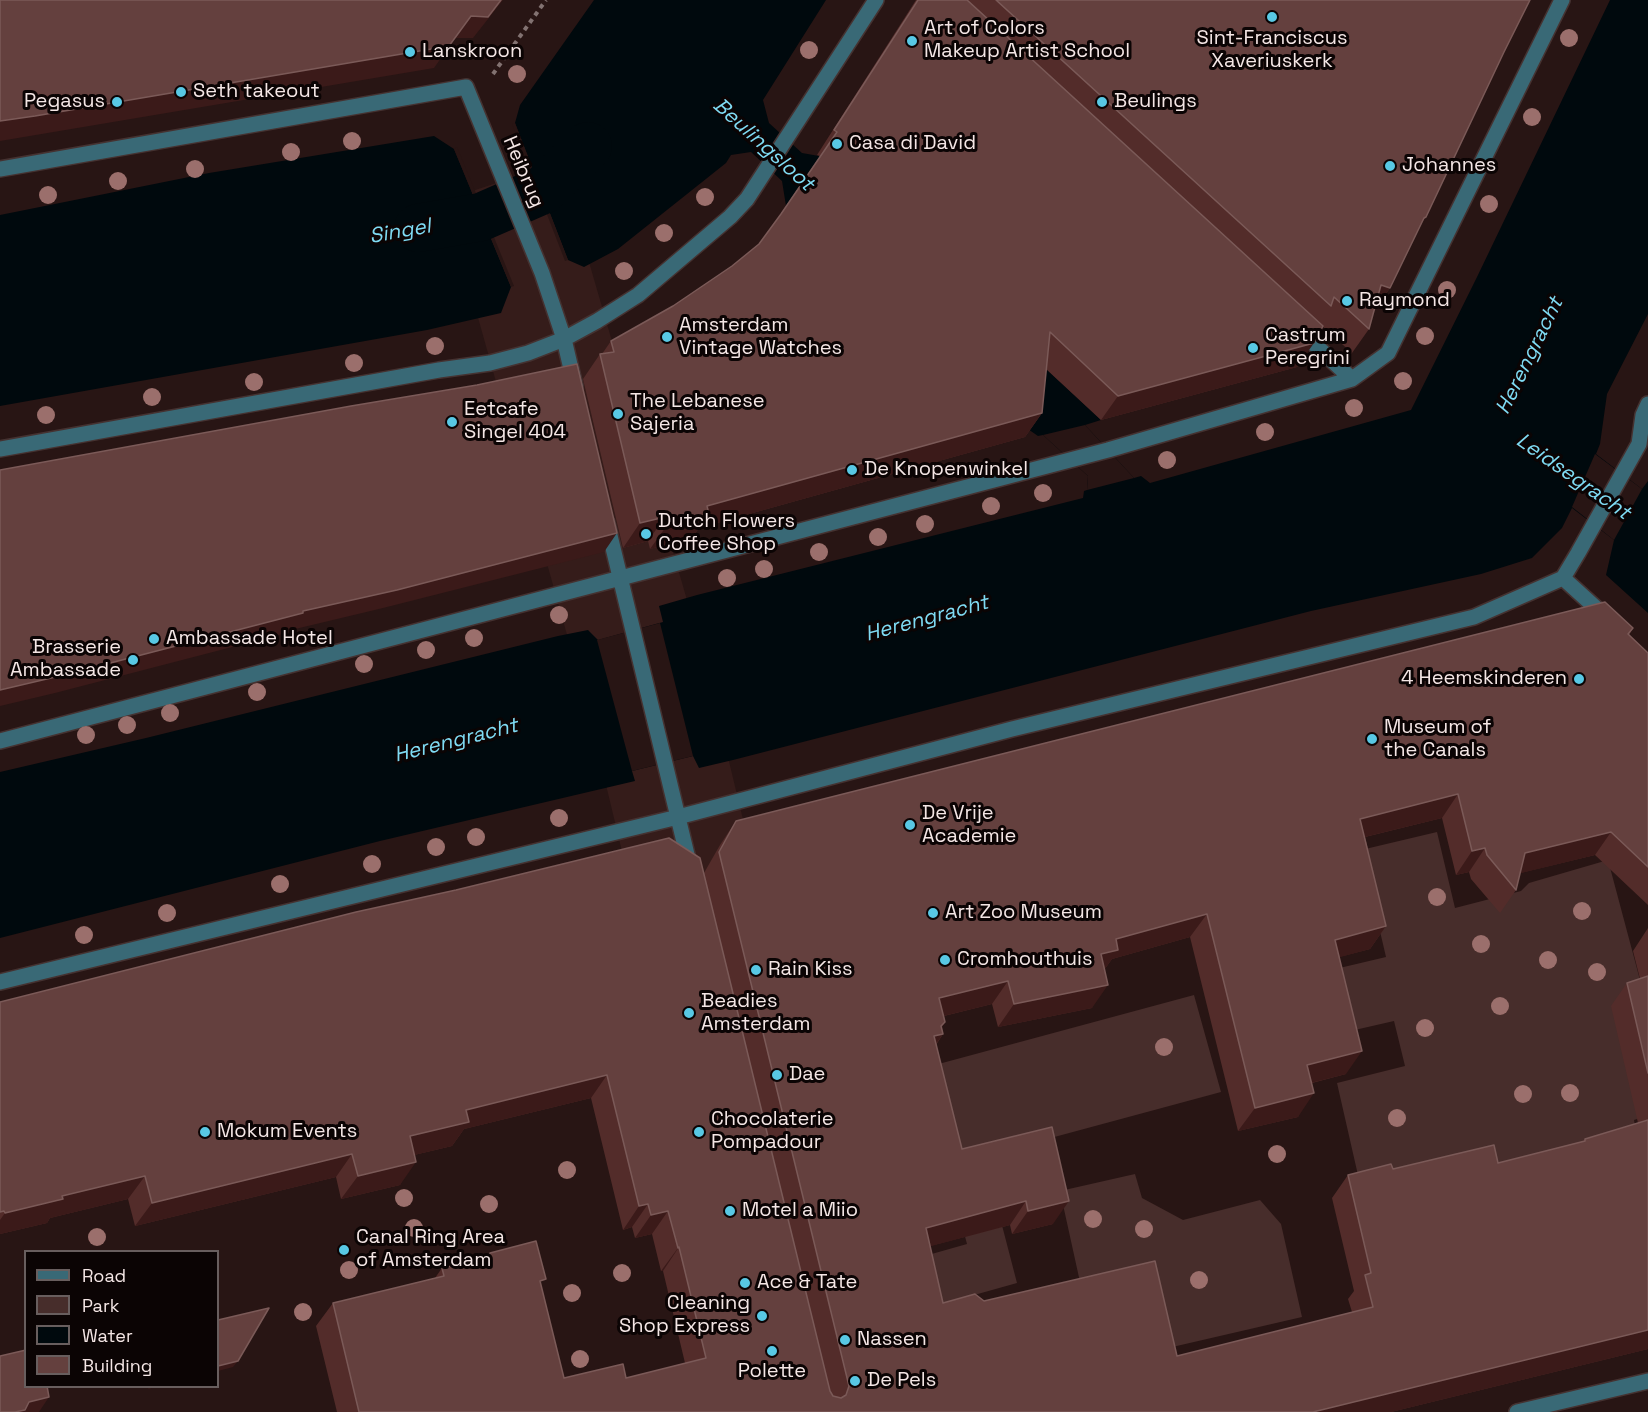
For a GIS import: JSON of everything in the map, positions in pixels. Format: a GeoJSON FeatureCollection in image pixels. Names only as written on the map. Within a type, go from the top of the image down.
{"type":"FeatureCollection","features":[{"type":"Feature","properties":{"kind":"street"},"geometry":{"type":"LineString","coordinates":[[0,449],[439,370],[490,363],[528,353],[564,339],[638,295],[730,217],[747,199],[876,0]]}},
{"type":"Feature","properties":{"kind":"street"},"geometry":{"type":"LineString","coordinates":[[0,741],[1108,450],[1352,379],[1388,353],[1562,0]]}},
{"type":"Feature","properties":{"kind":"street","name":"Heibrug"},"geometry":{"type":"LineString","coordinates":[[466,87],[542,273],[564,339],[577,396]]}},
{"type":"Feature","properties":{"kind":"street"},"geometry":{"type":"LineString","coordinates":[[0,169],[466,87]]}},
{"type":"Feature","properties":{"kind":"street"},"geometry":{"type":"LineString","coordinates":[[1291,322],[1352,379]]}},
{"type":"Feature","properties":{"kind":"street"},"geometry":{"type":"LineString","coordinates":[[0,982],[678,817],[1012,729],[1474,617],[1563,578],[1639,444],[1646,413]]}},
{"type":"Feature","properties":{"kind":"street"},"geometry":{"type":"LineString","coordinates":[[604,510],[695,886]]}},
{"type":"Feature","properties":{"kind":"street"},"geometry":{"type":"LineString","coordinates":[[1563,578],[1614,625]]}},
{"type":"Feature","properties":{"kind":"street"},"geometry":{"type":"LineString","coordinates":[[1517,1412],[1648,1381]]}},
{"type":"Feature","properties":{"kind":"path"},"geometry":{"type":"LineString","coordinates":[[445,41],[466,87],[478,84],[488,79],[497,69],[546,0]]}},
{"type":"Feature","properties":{"kind":"shaded area"},"geometry":{"type":"Polygon","coordinates":[[[560,162],[705,662],[886,1412],[757,1412],[587,706],[445,200],[560,162]]]}},
{"type":"Feature","properties":{"kind":"green space"},"geometry":{"type":"Polygon","coordinates":[[[1437,832],[1455,908],[1521,891],[1529,883],[1608,860],[1644,995],[1637,1119],[1634,1120],[1637,1137],[1526,1161],[1360,1184],[1337,1083],[1405,1066],[1394,1021],[1346,1032],[1331,970],[1386,957],[1361,850],[1437,832]]]}},
{"type":"Feature","properties":{"kind":"green space"},"geometry":{"type":"Polygon","coordinates":[[[1194,995],[1221,1092],[984,1156],[1017,1283],[935,1306],[921,1257],[967,1244],[920,1069],[1194,995]]]}},
{"type":"Feature","properties":{"kind":"green space"},"geometry":{"type":"Polygon","coordinates":[[[1135,1174],[1142,1198],[1183,1220],[1260,1200],[1281,1224],[1302,1317],[1168,1348],[1080,1282],[1060,1191],[1135,1174]]]}},
{"type":"Feature","properties":{"kind":"water"},"geometry":{"type":"Polygon","coordinates":[[[594,0],[826,0],[763,100],[769,123],[802,153],[819,156],[900,240],[1014,339],[1101,420],[1085,425],[1134,478],[1141,476],[1150,483],[1411,410],[1610,0],[1648,0],[1648,314],[1607,394],[1600,444],[1596,454],[1642,489],[1648,481],[1648,613],[1606,575],[1614,540],[1572,508],[1562,528],[1532,558],[1481,574],[1311,611],[699,768],[693,756],[632,771],[635,781],[380,841],[0,938],[0,772],[558,636],[588,630],[598,640],[663,622],[659,606],[1083,498],[1084,491],[1087,490],[1088,476],[1043,435],[1038,436],[1025,427],[786,206],[782,181],[751,152],[731,155],[726,163],[618,249],[584,267],[568,260],[515,123],[520,105],[594,0]]]}},
{"type":"Feature","properties":{"kind":"water"},"geometry":{"type":"Polygon","coordinates":[[[434,136],[454,149],[511,287],[501,313],[427,330],[0,406],[0,215],[209,173],[434,136]]]}},
{"type":"Feature","properties":{"kind":"pier"},"geometry":{"type":"Polygon","coordinates":[[[515,123],[568,260],[565,261],[512,124],[515,123]]]}},
{"type":"Feature","properties":{"kind":"pier"},"geometry":{"type":"Polygon","coordinates":[[[457,147],[514,286],[511,287],[454,149],[457,147]]]}},
{"type":"Feature","properties":{"kind":"pier"},"geometry":{"type":"Polygon","coordinates":[[[1085,425],[1134,478],[1087,490],[1088,476],[1043,435],[1085,425]]]}},
{"type":"Feature","properties":{"kind":"pier"},"geometry":{"type":"Polygon","coordinates":[[[1595,454],[1642,489],[1614,540],[1572,507],[1595,454]]]}},
{"type":"Feature","properties":{"kind":"pier"},"geometry":{"type":"Polygon","coordinates":[[[660,623],[693,756],[632,771],[597,640],[660,623]]]}},
{"type":"Feature","properties":{"kind":"building"},"geometry":{"type":"Polygon","coordinates":[[[0,0],[501,0],[488,17],[471,16],[449,46],[0,121],[0,0]]]}},
{"type":"Feature","properties":{"kind":"building"},"geometry":{"type":"Polygon","coordinates":[[[918,0],[967,0],[1323,326],[1314,343],[1118,396],[1050,332],[1042,413],[707,506],[709,514],[668,524],[665,517],[640,523],[600,354],[614,352],[611,341],[673,306],[732,266],[759,244],[837,132],[834,130],[918,0]]]}},
{"type":"Feature","properties":{"kind":"building"},"geometry":{"type":"Polygon","coordinates":[[[996,0],[1530,0],[1390,288],[1381,285],[1369,329],[1334,297],[1331,306],[996,0]]]}},
{"type":"Feature","properties":{"kind":"building"},"geometry":{"type":"Polygon","coordinates":[[[577,364],[617,533],[397,590],[303,611],[303,613],[0,690],[0,470],[477,385],[577,364]]]}},
{"type":"Feature","properties":{"kind":"building"},"geometry":{"type":"Polygon","coordinates":[[[1605,602],[1633,628],[1628,634],[1648,653],[1648,867],[1611,832],[1525,853],[1516,890],[1487,855],[1485,848],[1472,851],[1458,794],[1360,819],[1386,926],[1335,940],[1362,1051],[1307,1065],[1314,1093],[1255,1108],[1207,914],[1116,939],[1118,950],[1101,954],[1108,985],[1014,1004],[1008,981],[939,998],[945,1022],[941,1026],[943,1034],[934,1036],[962,1149],[1052,1127],[1069,1201],[1028,1211],[1026,1201],[926,1228],[943,1303],[975,1294],[984,1301],[1155,1261],[1177,1356],[1373,1307],[1365,1275],[1371,1273],[1348,1175],[1391,1164],[1393,1169],[1494,1145],[1498,1163],[1585,1141],[1585,1139],[1648,1120],[1648,1330],[1313,1412],[359,1412],[333,1303],[444,1276],[442,1268],[488,1257],[490,1253],[536,1241],[546,1279],[540,1281],[564,1378],[623,1364],[626,1378],[706,1358],[668,1211],[651,1215],[648,1204],[639,1206],[607,1075],[466,1110],[469,1122],[410,1136],[416,1162],[358,1176],[352,1154],[152,1203],[145,1176],[62,1196],[63,1199],[5,1213],[0,1212],[0,1002],[356,912],[669,838],[700,858],[830,1391],[833,1396],[841,1398],[846,1395],[849,1386],[719,852],[736,821],[1605,602]]]}},
{"type":"Feature","properties":{"kind":"building"},"geometry":{"type":"Polygon","coordinates":[[[1648,976],[1648,1073],[1627,983],[1648,976]]]}},
{"type":"Feature","properties":{"kind":"building"},"geometry":{"type":"Polygon","coordinates":[[[269,1308],[238,1361],[219,1366],[219,1320],[269,1308]]]}},
{"type":"Feature","properties":{"kind":"building"},"geometry":{"type":"Polygon","coordinates":[[[24,1350],[24,1388],[47,1388],[49,1397],[29,1402],[25,1410],[0,1412],[0,1356],[24,1350]]]}},
{"type":"Feature","properties":{"kind":"waterway","name":"Singel"},"geometry":{"type":"LineString","coordinates":[[418,228],[481,217],[543,190],[588,146]]}},
{"type":"Feature","properties":{"kind":"place","name":"Sint-Franciscus Xaveriuskerk"},"geometry":{"type":"Point","coordinates":[1272,17]}},
{"type":"Feature","properties":{"kind":"place","name":"Art of Colors Makeup Artist School"},"geometry":{"type":"Point","coordinates":[912,41]}},
{"type":"Feature","properties":{"kind":"place","name":"Lanskroon"},"geometry":{"type":"Point","coordinates":[410,52]}},
{"type":"Feature","properties":{"kind":"place","name":"Seth takeout"},"geometry":{"type":"Point","coordinates":[181,92]}},
{"type":"Feature","properties":{"kind":"place","name":"Pegasus"},"geometry":{"type":"Point","coordinates":[117,102]}},
{"type":"Feature","properties":{"kind":"place","name":"Beulings"},"geometry":{"type":"Point","coordinates":[1102,102]}},
{"type":"Feature","properties":{"kind":"place","name":"Casa di David"},"geometry":{"type":"Point","coordinates":[837,144]}},
{"type":"Feature","properties":{"kind":"place","name":"Johannes"},"geometry":{"type":"Point","coordinates":[1390,166]}},
{"type":"Feature","properties":{"kind":"place","name":"Raymond"},"geometry":{"type":"Point","coordinates":[1347,301]}},
{"type":"Feature","properties":{"kind":"place","name":"Amsterdam Vintage Watches"},"geometry":{"type":"Point","coordinates":[667,337]}},
{"type":"Feature","properties":{"kind":"place","name":"Castrum Peregrini"},"geometry":{"type":"Point","coordinates":[1253,348]}},
{"type":"Feature","properties":{"kind":"place","name":"The Lebanese Sajeria"},"geometry":{"type":"Point","coordinates":[618,414]}},
{"type":"Feature","properties":{"kind":"place","name":"Eetcafe Singel 404"},"geometry":{"type":"Point","coordinates":[452,422]}},
{"type":"Feature","properties":{"kind":"place","name":"De Knopenwinkel"},"geometry":{"type":"Point","coordinates":[852,470]}},
{"type":"Feature","properties":{"kind":"place","name":"Dutch Flowers Coffee Shop"},"geometry":{"type":"Point","coordinates":[646,534]}},
{"type":"Feature","properties":{"kind":"place","name":"Ambassade Hotel"},"geometry":{"type":"Point","coordinates":[154,639]}},
{"type":"Feature","properties":{"kind":"place","name":"Brasserie Ambassade"},"geometry":{"type":"Point","coordinates":[133,660]}},
{"type":"Feature","properties":{"kind":"place","name":"4 Heemskinderen"},"geometry":{"type":"Point","coordinates":[1579,679]}},
{"type":"Feature","properties":{"kind":"place","name":"Museum of the Canals"},"geometry":{"type":"Point","coordinates":[1372,739]}},
{"type":"Feature","properties":{"kind":"place","name":"De Vrije Academie"},"geometry":{"type":"Point","coordinates":[910,825]}},
{"type":"Feature","properties":{"kind":"place","name":"Art Zoo Museum"},"geometry":{"type":"Point","coordinates":[933,913]}},
{"type":"Feature","properties":{"kind":"place","name":"Cromhouthuis"},"geometry":{"type":"Point","coordinates":[945,960]}},
{"type":"Feature","properties":{"kind":"place","name":"Rain Kiss"},"geometry":{"type":"Point","coordinates":[756,970]}},
{"type":"Feature","properties":{"kind":"place","name":"Beadies Amsterdam"},"geometry":{"type":"Point","coordinates":[689,1013]}},
{"type":"Feature","properties":{"kind":"place","name":"Dae"},"geometry":{"type":"Point","coordinates":[777,1075]}},
{"type":"Feature","properties":{"kind":"place","name":"Mokum Events"},"geometry":{"type":"Point","coordinates":[205,1132]}},
{"type":"Feature","properties":{"kind":"place","name":"Chocolaterie Pompadour"},"geometry":{"type":"Point","coordinates":[699,1132]}},
{"type":"Feature","properties":{"kind":"place","name":"Motel a Miio"},"geometry":{"type":"Point","coordinates":[730,1211]}},
{"type":"Feature","properties":{"kind":"place","name":"Canal Ring Area of Amsterdam"},"geometry":{"type":"Point","coordinates":[344,1250]}},
{"type":"Feature","properties":{"kind":"place","name":"Ace & Tate"},"geometry":{"type":"Point","coordinates":[745,1283]}},
{"type":"Feature","properties":{"kind":"place","name":"Cleaning Shop Express"},"geometry":{"type":"Point","coordinates":[762,1316]}},
{"type":"Feature","properties":{"kind":"place","name":"Nassen"},"geometry":{"type":"Point","coordinates":[845,1340]}},
{"type":"Feature","properties":{"kind":"place","name":"Polette"},"geometry":{"type":"Point","coordinates":[772,1351]}},
{"type":"Feature","properties":{"kind":"place","name":"De Pels"},"geometry":{"type":"Point","coordinates":[855,1381]}},
{"type":"Feature","properties":{"kind":"water label","name":"Beulingsloot"},"geometry":{"type":"Point","coordinates":[763,145]}},
{"type":"Feature","properties":{"kind":"water label","name":"Herengracht"},"geometry":{"type":"Point","coordinates":[1530,356]}},
{"type":"Feature","properties":{"kind":"water label","name":"Leidsegracht"},"geometry":{"type":"Point","coordinates":[1573,477]}},
{"type":"Feature","properties":{"kind":"water label","name":"Herengracht"},"geometry":{"type":"Point","coordinates":[927,619]}},
{"type":"Feature","properties":{"kind":"water label","name":"Herengracht"},"geometry":{"type":"Point","coordinates":[456,741]}}]}
